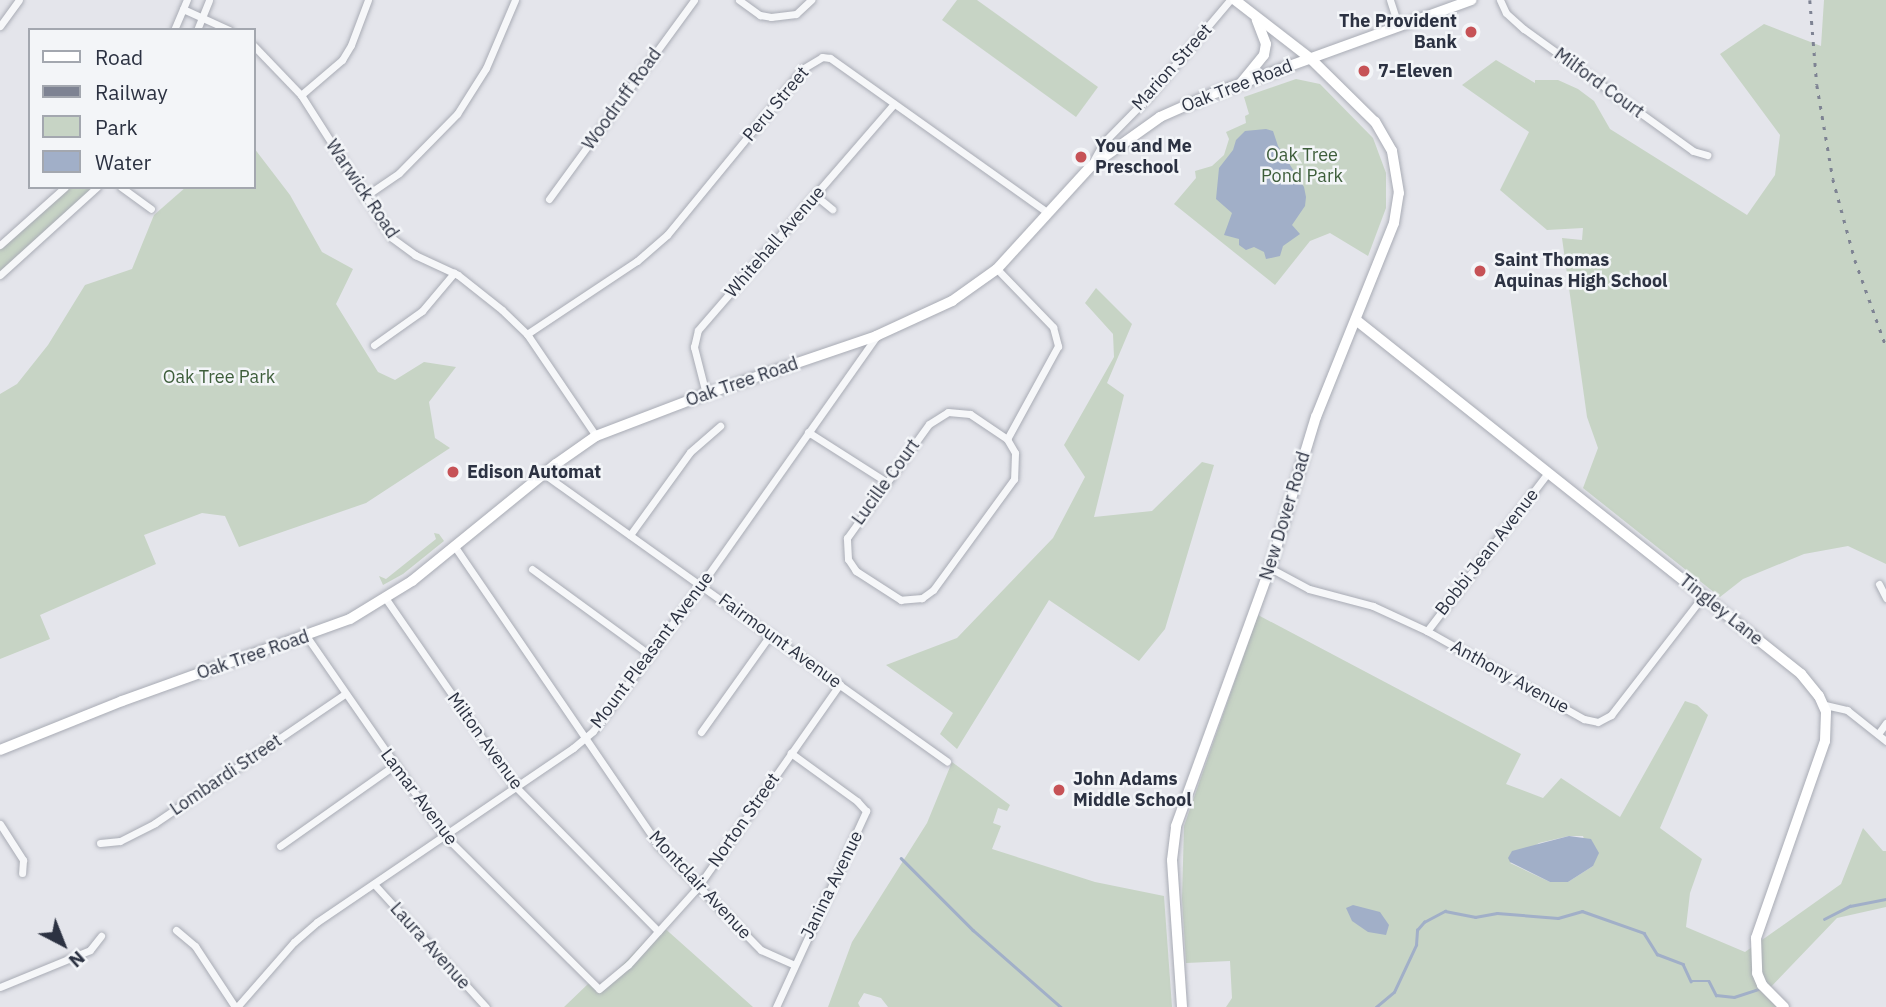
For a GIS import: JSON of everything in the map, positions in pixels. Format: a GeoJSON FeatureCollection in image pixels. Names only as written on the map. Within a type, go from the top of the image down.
{"type":"FeatureCollection","features":[{"type":"Feature","properties":{"kind":"street"},"geometry":{"type":"LineString","coordinates":[[0,26],[19,0]]}},
{"type":"Feature","properties":{"kind":"street"},"geometry":{"type":"LineString","coordinates":[[175,28],[187,0]]}},
{"type":"Feature","properties":{"kind":"street"},"geometry":{"type":"LineString","coordinates":[[198,28],[209,0]]}},
{"type":"Feature","properties":{"kind":"street"},"geometry":{"type":"LineString","coordinates":[[301,95],[342,60],[368,0]]}},
{"type":"Feature","properties":{"kind":"street"},"geometry":{"type":"LineString","coordinates":[[364,197],[407,166],[457,114],[486,68],[515,0]]}},
{"type":"Feature","properties":{"kind":"street","name":"Woodruff Road"},"geometry":{"type":"LineString","coordinates":[[549,199],[694,0]]}},
{"type":"Feature","properties":{"kind":"street"},"geometry":{"type":"LineString","coordinates":[[739,0],[760,15],[771,17],[796,14],[811,0]]}},
{"type":"Feature","properties":{"kind":"street","name":"New Dover Road"},"geometry":{"type":"LineString","coordinates":[[1182,1007],[1172,860],[1176,826],[1269,568],[1316,418],[1394,223],[1399,192],[1396,168],[1388,143],[1375,121],[1311,59],[1232,0]]}},
{"type":"Feature","properties":{"kind":"street","name":"Marion Street"},"geometry":{"type":"LineString","coordinates":[[1090,167],[1104,142],[1148,97],[1232,0]]}},
{"type":"Feature","properties":{"kind":"street"},"geometry":{"type":"LineString","coordinates":[[1390,0],[1399,27]]}},
{"type":"Feature","properties":{"kind":"street","name":"Oak Tree Road"},"geometry":{"type":"LineString","coordinates":[[0,750],[122,701],[307,637],[350,619],[386,598],[455,547],[544,474],[596,436],[706,394],[876,336],[952,301],[997,269],[1090,167],[1160,117],[1241,84],[1471,0]]}},
{"type":"Feature","properties":{"kind":"street","name":"Milford Court"},"geometry":{"type":"LineString","coordinates":[[1500,0],[1506,13],[1524,29],[1693,151],[1707,155]]}},
{"type":"Feature","properties":{"kind":"street"},"geometry":{"type":"LineString","coordinates":[[183,9],[225,28]]}},
{"type":"Feature","properties":{"kind":"street"},"geometry":{"type":"LineString","coordinates":[[1241,84],[1264,55],[1266,44],[1255,16]]}},
{"type":"Feature","properties":{"kind":"street","name":"Warwick Road"},"geometry":{"type":"LineString","coordinates":[[256,48],[301,95],[392,238],[415,255],[482,291],[527,334],[596,436]]}},
{"type":"Feature","properties":{"kind":"street","name":"Peru Street"},"geometry":{"type":"LineString","coordinates":[[527,334],[637,261],[667,235],[812,61],[830,58],[1048,213]]}},
{"type":"Feature","properties":{"kind":"street","name":"Whitehall Avenue"},"geometry":{"type":"LineString","coordinates":[[706,394],[694,348],[698,330],[894,104]]}},
{"type":"Feature","properties":{"kind":"street"},"geometry":{"type":"LineString","coordinates":[[0,245],[63,189]]}},
{"type":"Feature","properties":{"kind":"street"},"geometry":{"type":"LineString","coordinates":[[0,275],[95,189]]}},
{"type":"Feature","properties":{"kind":"street"},"geometry":{"type":"LineString","coordinates":[[124,189],[151,209]]}},
{"type":"Feature","properties":{"kind":"street"},"geometry":{"type":"LineString","coordinates":[[816,196],[832,209]]}},
{"type":"Feature","properties":{"kind":"street"},"geometry":{"type":"LineString","coordinates":[[997,269],[1053,327],[1058,346],[1007,439]]}},
{"type":"Feature","properties":{"kind":"street"},"geometry":{"type":"LineString","coordinates":[[374,345],[422,311],[454,274]]}},
{"type":"Feature","properties":{"kind":"street","name":"Tingley Lane"},"geometry":{"type":"LineString","coordinates":[[1356,320],[1801,674],[1825,705]]}},
{"type":"Feature","properties":{"kind":"street","name":"Mount Pleasant Avenue"},"geometry":{"type":"LineString","coordinates":[[236,1007],[293,942],[339,906],[585,739],[701,585],[876,336]]}},
{"type":"Feature","properties":{"kind":"street","name":"Lucille Court"},"geometry":{"type":"LineString","coordinates":[[948,412],[970,414],[1007,439],[1016,462],[1010,486],[933,590],[915,600],[891,597],[856,571],[846,552],[849,532],[929,424],[948,412]]}},
{"type":"Feature","properties":{"kind":"street"},"geometry":{"type":"LineString","coordinates":[[630,535],[690,452],[720,426]]}},
{"type":"Feature","properties":{"kind":"street"},"geometry":{"type":"LineString","coordinates":[[808,432],[885,481]]}},
{"type":"Feature","properties":{"kind":"street","name":"Bobbi Jean Avenue"},"geometry":{"type":"LineString","coordinates":[[1427,631],[1548,473]]}},
{"type":"Feature","properties":{"kind":"street","name":"Fairmount Avenue"},"geometry":{"type":"LineString","coordinates":[[544,474],[947,761]]}},
{"type":"Feature","properties":{"kind":"street","name":"Montclair Avenue"},"geometry":{"type":"LineString","coordinates":[[455,547],[658,845],[697,888],[761,950],[794,965]]}},
{"type":"Feature","properties":{"kind":"street","name":"Anthony Avenue"},"geometry":{"type":"LineString","coordinates":[[1269,568],[1309,589],[1373,606],[1427,631],[1584,719],[1598,722],[1611,715],[1703,596]]}},
{"type":"Feature","properties":{"kind":"street"},"geometry":{"type":"LineString","coordinates":[[532,569],[650,655]]}},
{"type":"Feature","properties":{"kind":"street"},"geometry":{"type":"LineString","coordinates":[[1879,584],[1886,598]]}},
{"type":"Feature","properties":{"kind":"street","name":"Milton Avenue"},"geometry":{"type":"LineString","coordinates":[[386,598],[515,786],[659,931]]}},
{"type":"Feature","properties":{"kind":"street"},"geometry":{"type":"LineString","coordinates":[[701,732],[771,634]]}},
{"type":"Feature","properties":{"kind":"street","name":"Lamar Avenue"},"geometry":{"type":"LineString","coordinates":[[307,637],[444,835],[580,973]]}},
{"type":"Feature","properties":{"kind":"street","name":"Norton Street"},"geometry":{"type":"LineString","coordinates":[[580,973],[595,988],[606,986],[659,931],[697,888],[840,684]]}},
{"type":"Feature","properties":{"kind":"street","name":"Lombardi Street"},"geometry":{"type":"LineString","coordinates":[[100,844],[120,841],[155,824],[345,694]]}},
{"type":"Feature","properties":{"kind":"street"},"geometry":{"type":"LineString","coordinates":[[1784,1007],[1762,985],[1757,973],[1756,938],[1825,741],[1825,705],[1847,710],[1886,741]]}},
{"type":"Feature","properties":{"kind":"street"},"geometry":{"type":"LineString","coordinates":[[1878,734],[1886,723]]}},
{"type":"Feature","properties":{"kind":"street","name":"Janina Avenue"},"geometry":{"type":"LineString","coordinates":[[776,1007],[866,811],[862,804],[791,753]]}},
{"type":"Feature","properties":{"kind":"street"},"geometry":{"type":"LineString","coordinates":[[280,846],[395,765]]}},
{"type":"Feature","properties":{"kind":"street"},"geometry":{"type":"LineString","coordinates":[[0,824],[23,860],[22,873]]}},
{"type":"Feature","properties":{"kind":"street","name":"Laura Avenue"},"geometry":{"type":"LineString","coordinates":[[374,884],[486,1007]]}},
{"type":"Feature","properties":{"kind":"street"},"geometry":{"type":"LineString","coordinates":[[176,930],[195,946],[236,1007]]}},
{"type":"Feature","properties":{"kind":"street"},"geometry":{"type":"LineString","coordinates":[[0,987],[90,950],[101,936]]}},
{"type":"Feature","properties":{"kind":"green space"},"geometry":{"type":"Polygon","coordinates":[[[957,0],[977,0],[1098,87],[1076,117],[942,20],[957,0]]]}},
{"type":"Feature","properties":{"kind":"green space"},"geometry":{"type":"Polygon","coordinates":[[[1824,0],[1886,0],[1886,564],[1848,546],[1804,554],[1743,579],[1720,597],[1583,488],[1598,448],[1587,417],[1562,238],[1582,240],[1583,228],[1547,230],[1500,190],[1529,132],[1462,85],[1496,60],[1535,83],[1535,80],[1558,80],[1578,89],[1594,101],[1610,129],[1747,215],[1775,175],[1780,135],[1720,54],[1764,24],[1821,46],[1824,0]]]}},
{"type":"Feature","properties":{"kind":"green space","name":"Oak Tree Pond Park"},"geometry":{"type":"Polygon","coordinates":[[[1296,79],[1320,84],[1373,138],[1386,173],[1386,208],[1368,256],[1330,233],[1310,241],[1275,285],[1174,204],[1196,178],[1195,171],[1212,166],[1224,155],[1229,139],[1226,132],[1246,123],[1245,116],[1249,114],[1244,97],[1296,79]]]}},
{"type":"Feature","properties":{"kind":"green space","name":"Oak Tree Park"},"geometry":{"type":"Polygon","coordinates":[[[256,151],[290,195],[322,252],[353,269],[336,304],[378,372],[395,380],[424,362],[456,367],[429,402],[435,438],[450,448],[366,503],[239,547],[225,516],[202,513],[144,535],[156,564],[40,615],[50,639],[0,659],[0,394],[17,384],[48,345],[85,285],[132,269],[154,215],[184,189],[256,189],[256,151]]]}},
{"type":"Feature","properties":{"kind":"green space"},"geometry":{"type":"Polygon","coordinates":[[[63,189],[95,189],[0,275],[0,245],[63,189]]]}},
{"type":"Feature","properties":{"kind":"green space"},"geometry":{"type":"Polygon","coordinates":[[[1096,288],[1132,324],[1107,383],[1124,395],[1094,517],[1152,511],[1202,462],[1214,465],[1165,629],[1139,661],[1049,600],[957,749],[940,734],[953,713],[886,665],[957,638],[1053,538],[1085,477],[1064,445],[1114,357],[1113,334],[1085,303],[1096,288]]]}},
{"type":"Feature","properties":{"kind":"green space"},"geometry":{"type":"Polygon","coordinates":[[[434,533],[439,534],[444,541],[403,574],[383,585],[379,576],[386,579],[436,539],[434,533]]]}},
{"type":"Feature","properties":{"kind":"green space"},"geometry":{"type":"Polygon","coordinates":[[[1258,615],[1521,754],[1506,784],[1543,798],[1561,778],[1620,817],[1685,701],[1697,705],[1708,715],[1660,828],[1702,859],[1690,893],[1686,927],[1745,952],[1841,884],[1863,828],[1883,851],[1886,851],[1886,907],[1837,918],[1765,993],[1778,1007],[1226,1007],[1232,998],[1230,961],[1186,963],[1182,899],[1184,826],[1258,615]],[[1569,836],[1539,843],[1510,863],[1550,882],[1568,882],[1593,866],[1583,836],[1569,836]]]}},
{"type":"Feature","properties":{"kind":"green space"},"geometry":{"type":"Polygon","coordinates":[[[952,762],[1010,805],[1007,811],[998,808],[993,823],[1001,826],[992,849],[1095,882],[1164,896],[1172,1007],[888,1007],[881,998],[864,993],[858,1003],[860,1007],[828,1007],[852,942],[927,823],[952,762]]]}},
{"type":"Feature","properties":{"kind":"green space"},"geometry":{"type":"Polygon","coordinates":[[[661,925],[753,1007],[564,1007],[589,983],[597,991],[661,925]]]}},
{"type":"Feature","properties":{"kind":"water"},"geometry":{"type":"Polygon","coordinates":[[[1245,131],[1273,131],[1278,146],[1304,187],[1306,197],[1305,206],[1292,225],[1300,234],[1283,246],[1280,256],[1266,259],[1264,252],[1254,247],[1246,250],[1239,245],[1239,239],[1224,235],[1232,213],[1216,199],[1219,168],[1233,150],[1236,140],[1245,131]]]}},
{"type":"Feature","properties":{"kind":"water"},"geometry":{"type":"Polygon","coordinates":[[[1569,836],[1591,839],[1599,853],[1593,866],[1568,882],[1550,882],[1510,862],[1508,858],[1512,851],[1569,836]]]}},
{"type":"Feature","properties":{"kind":"water"},"geometry":{"type":"Polygon","coordinates":[[[1353,905],[1380,912],[1389,925],[1386,935],[1368,932],[1352,921],[1346,908],[1353,905]]]}},
{"type":"Feature","properties":{"kind":"waterway"},"geometry":{"type":"LineString","coordinates":[[901,858],[973,930],[1061,1007]]}},
{"type":"Feature","properties":{"kind":"waterway"},"geometry":{"type":"LineString","coordinates":[[1824,919],[1850,906],[1886,899]]}},
{"type":"Feature","properties":{"kind":"waterway"},"geometry":{"type":"LineString","coordinates":[[1376,1007],[1394,992],[1416,945],[1417,930],[1424,922],[1445,911],[1475,917],[1497,913],[1558,918],[1582,911],[1644,933],[1657,954],[1683,964],[1691,981],[1709,981],[1716,995],[1734,997],[1758,989]]}},
{"type":"Feature","properties":{"kind":"railway"},"geometry":{"type":"LineString","coordinates":[[1810,0],[1817,85],[1833,179],[1855,260],[1886,346]]}},
{"type":"Feature","properties":{"kind":"place","name":"The Provident Bank"},"geometry":{"type":"Point","coordinates":[1471,32]}},
{"type":"Feature","properties":{"kind":"place","name":"7-Eleven"},"geometry":{"type":"Point","coordinates":[1364,71]}},
{"type":"Feature","properties":{"kind":"place","name":"You and Me Preschool"},"geometry":{"type":"Point","coordinates":[1081,157]}},
{"type":"Feature","properties":{"kind":"place","name":"Saint Thomas Aquinas High School"},"geometry":{"type":"Point","coordinates":[1480,271]}},
{"type":"Feature","properties":{"kind":"place","name":"Edison Automat"},"geometry":{"type":"Point","coordinates":[453,472]}},
{"type":"Feature","properties":{"kind":"place","name":"John Adams Middle School"},"geometry":{"type":"Point","coordinates":[1059,790]}}]}
